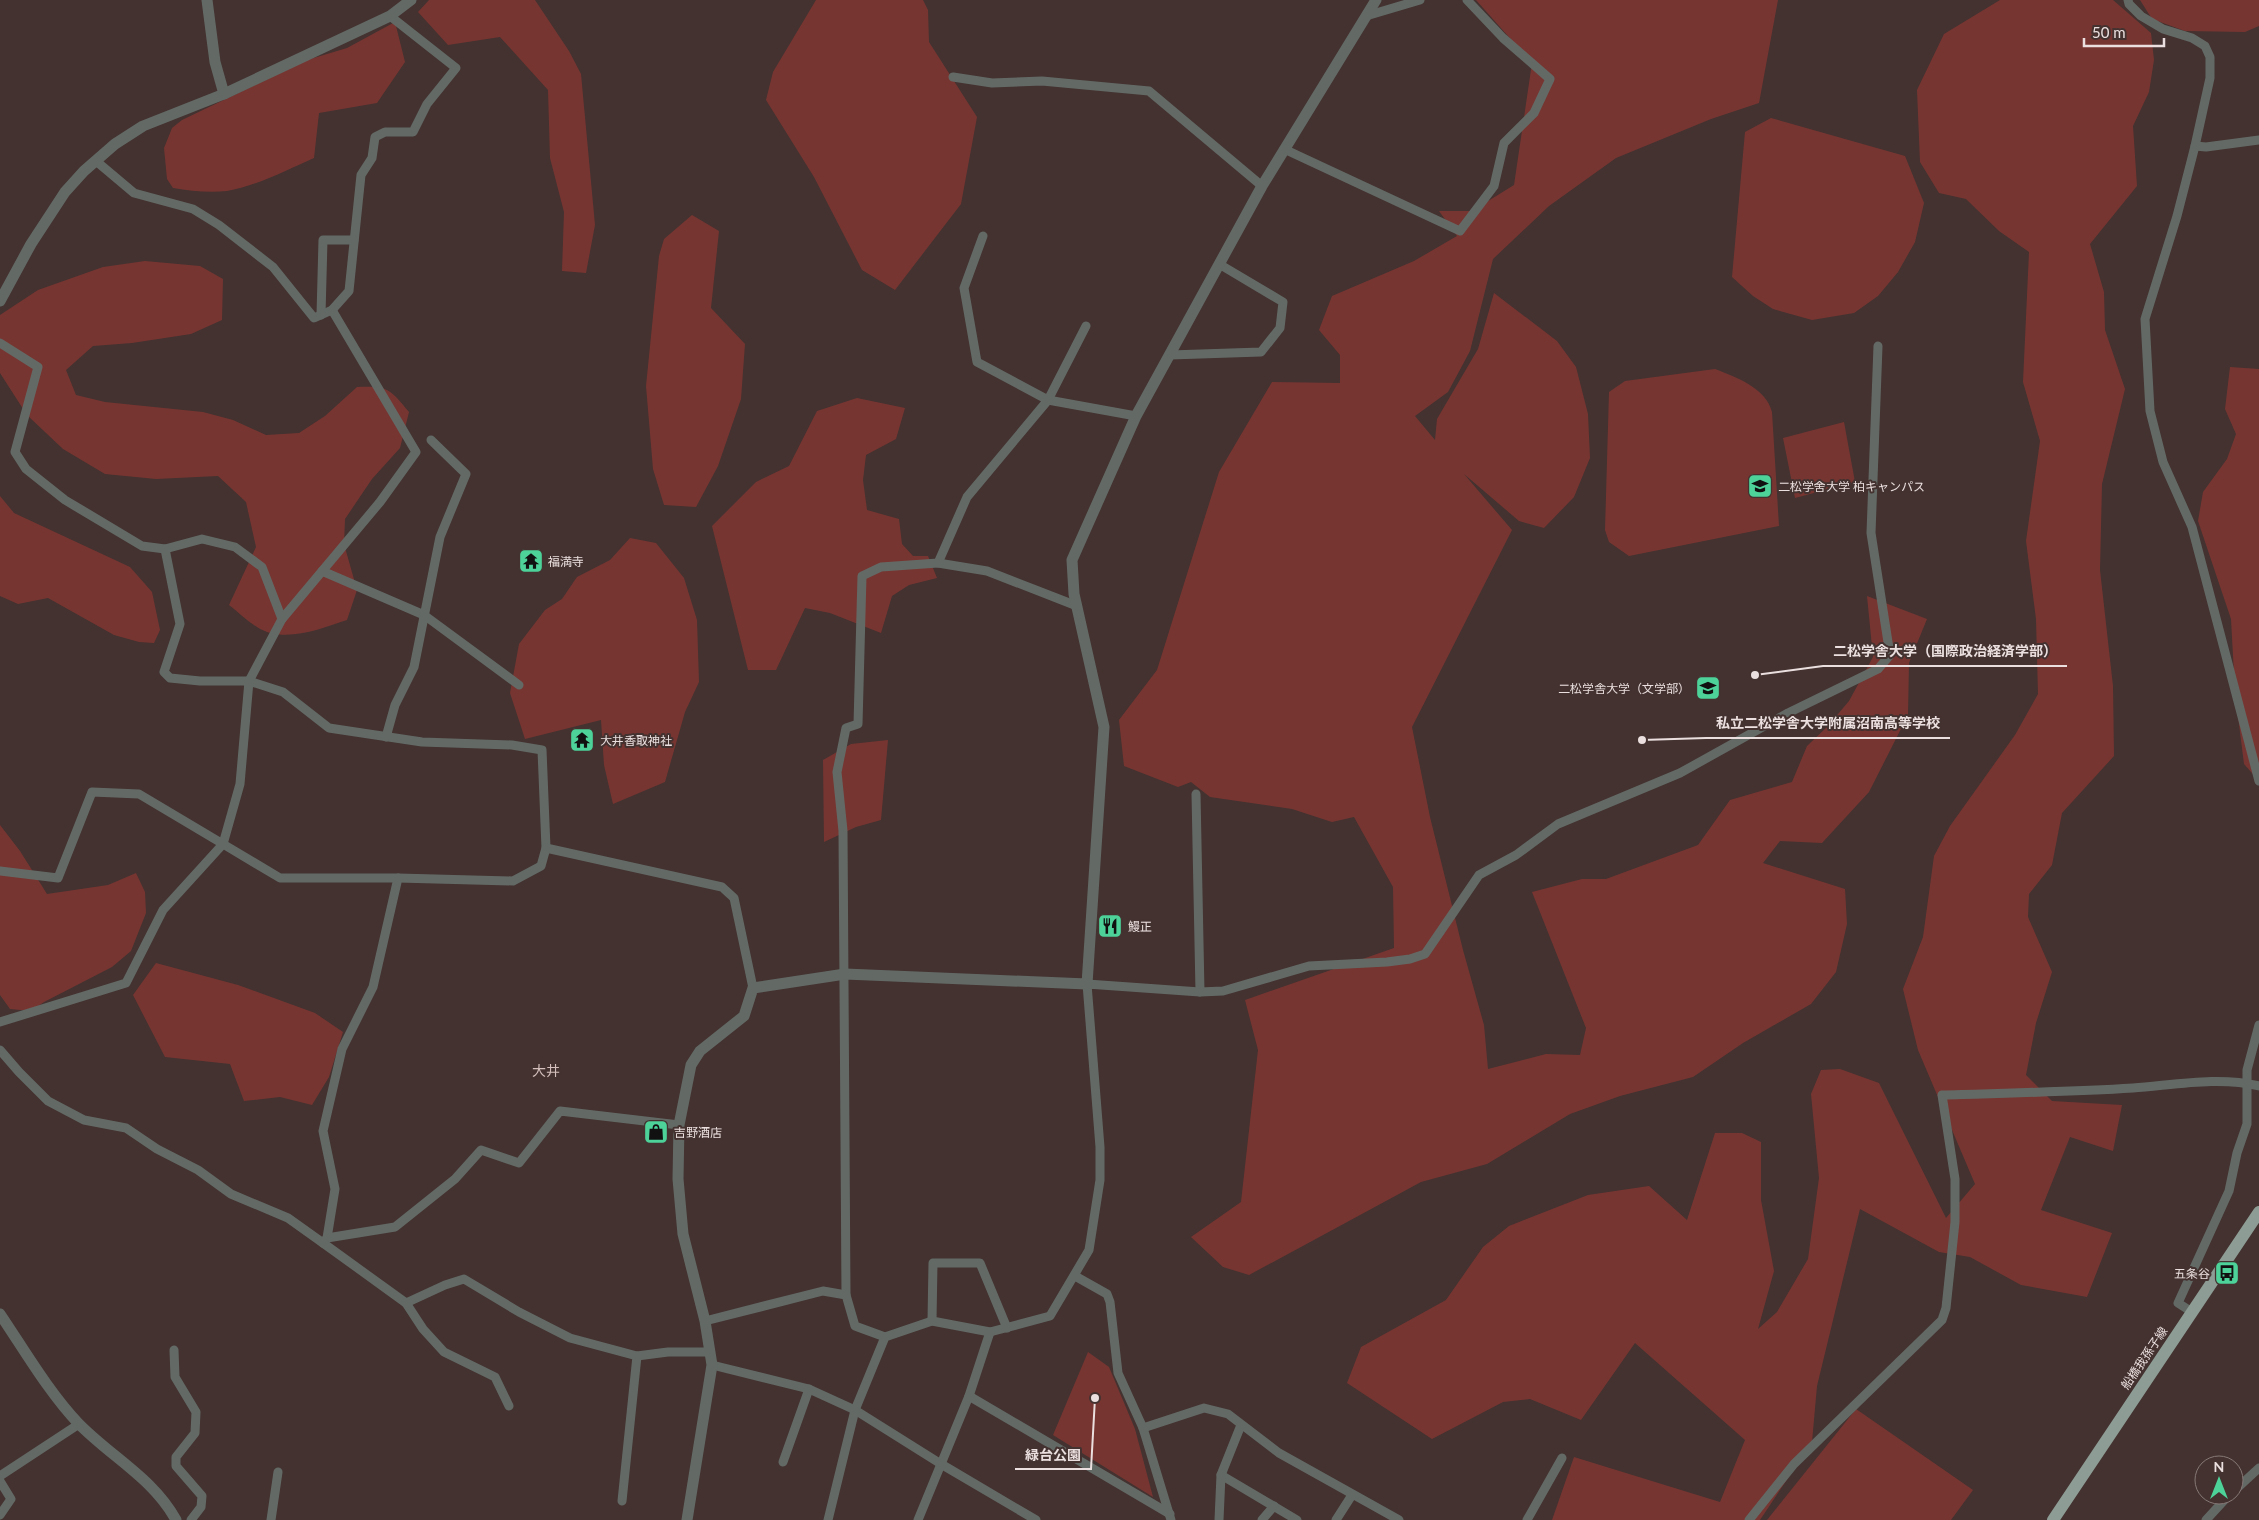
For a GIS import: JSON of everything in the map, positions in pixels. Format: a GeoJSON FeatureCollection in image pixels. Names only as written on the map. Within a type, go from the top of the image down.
{"type":"FeatureCollection","features":[{"type":"Feature","properties":{"kind":"main road","name":"船橋我孫子線"},"geometry":{"type":"LineString","coordinates":[[2052,1520],[2259,1212]]}},
{"type":"Feature","properties":{"kind":"street"},"geometry":{"type":"LineString","coordinates":[[207,0],[215,62],[224,94]]}},
{"type":"Feature","properties":{"kind":"street"},"geometry":{"type":"LineString","coordinates":[[0,301],[48,217],[65,192],[115,144],[143,126],[224,94],[390,16],[411,0]]}},
{"type":"Feature","properties":{"kind":"street"},"geometry":{"type":"LineString","coordinates":[[1077,606],[988,571],[938,563],[880,566],[862,576],[858,724],[846,728],[837,772],[843,831],[846,1295],[855,1326],[885,1337],[932,1321],[990,1332],[1050,1316],[1075,1276],[1088,1250],[1100,1180],[1100,1147],[1086,984],[1104,727],[1077,606],[1072,560],[1136,416],[1262,186],[1376,0]]}},
{"type":"Feature","properties":{"kind":"street"},"geometry":{"type":"LineString","coordinates":[[1366,16],[1420,0]]}},
{"type":"Feature","properties":{"kind":"street"},"geometry":{"type":"LineString","coordinates":[[1284,149],[1460,231],[1494,186],[1504,144],[1534,113],[1550,79],[1503,38],[1467,0]]}},
{"type":"Feature","properties":{"kind":"street"},"geometry":{"type":"LineString","coordinates":[[2128,0],[2129,4],[2141,16],[2163,29],[2192,38],[2205,46],[2210,57],[2210,78],[2195,146],[2177,216],[2145,319],[2150,411],[2163,462],[2192,527],[2259,781]]}},
{"type":"Feature","properties":{"kind":"street"},"geometry":{"type":"LineString","coordinates":[[96,161],[134,193],[193,209],[219,224],[273,267],[314,318],[332,310],[349,291],[361,175],[372,158],[375,137],[385,132],[414,132],[427,104],[456,68],[390,16]]}},
{"type":"Feature","properties":{"kind":"street"},"geometry":{"type":"LineString","coordinates":[[953,77],[992,83],[1042,81],[1149,91],[1262,186]]}},
{"type":"Feature","properties":{"kind":"street"},"geometry":{"type":"LineString","coordinates":[[2195,146],[2206,147],[2259,140]]}},
{"type":"Feature","properties":{"kind":"street"},"geometry":{"type":"LineString","coordinates":[[983,236],[964,288],[977,362],[1048,400],[1136,416]]}},
{"type":"Feature","properties":{"kind":"street"},"geometry":{"type":"LineString","coordinates":[[321,315],[323,240],[354,240]]}},
{"type":"Feature","properties":{"kind":"street"},"geometry":{"type":"LineString","coordinates":[[1170,355],[1261,352],[1280,328],[1283,302],[1219,264]]}},
{"type":"Feature","properties":{"kind":"street"},"geometry":{"type":"LineString","coordinates":[[0,1022],[126,983],[163,910],[223,844],[240,784],[249,681],[282,619],[380,502],[416,452],[332,310]]}},
{"type":"Feature","properties":{"kind":"street"},"geometry":{"type":"LineString","coordinates":[[938,563],[967,497],[1048,400],[1086,326]]}},
{"type":"Feature","properties":{"kind":"street"},"geometry":{"type":"LineString","coordinates":[[0,343],[38,366],[15,452],[26,468],[65,500],[142,546],[164,549],[202,539],[235,547],[262,567],[282,619]]}},
{"type":"Feature","properties":{"kind":"street"},"geometry":{"type":"LineString","coordinates":[[753,988],[845,974],[1086,984],[1200,992],[1223,990],[1309,966],[1387,962],[1410,959],[1425,954],[1479,875],[1516,855],[1558,824],[1680,773],[1788,713],[1878,669],[1890,655],[1870,533],[1878,346]]}},
{"type":"Feature","properties":{"kind":"street"},"geometry":{"type":"LineString","coordinates":[[386,736],[395,705],[414,667],[440,537],[466,474],[431,440]]}},
{"type":"Feature","properties":{"kind":"street"},"geometry":{"type":"LineString","coordinates":[[0,870],[58,878],[92,792],[139,794],[280,878],[398,878],[513,881],[542,866],[546,848],[542,750],[512,746],[422,742],[329,728],[282,692],[249,681],[200,681],[170,678],[164,672],[180,624],[164,549]]}},
{"type":"Feature","properties":{"kind":"street"},"geometry":{"type":"LineString","coordinates":[[322,571],[424,615],[519,685]]}},
{"type":"Feature","properties":{"kind":"street"},"geometry":{"type":"LineString","coordinates":[[1196,794],[1200,992]]}},
{"type":"Feature","properties":{"kind":"street"},"geometry":{"type":"LineString","coordinates":[[546,848],[722,887],[728,890],[734,898],[753,988],[744,1016],[700,1051],[691,1065],[679,1126],[678,1180],[683,1234],[705,1321],[712,1365],[687,1520]]}},
{"type":"Feature","properties":{"kind":"street"},"geometry":{"type":"LineString","coordinates":[[325,1240],[335,1190],[324,1131],[342,1049],[373,987],[398,878]]}},
{"type":"Feature","properties":{"kind":"street"},"geometry":{"type":"LineString","coordinates":[[2192,1312],[2178,1302],[2229,1191],[2237,1153],[2247,1124],[2249,1057],[2259,1025]]}},
{"type":"Feature","properties":{"kind":"street"},"geometry":{"type":"LineString","coordinates":[[0,1050],[48,1101],[84,1120],[126,1128],[157,1149],[198,1170],[231,1194],[288,1218],[325,1240],[406,1304],[422,1329],[444,1352],[496,1377],[509,1406]]}},
{"type":"Feature","properties":{"kind":"street"},"geometry":{"type":"LineString","coordinates":[[1748,1520],[1794,1464],[1942,1320],[1946,1308],[1955,1222],[1955,1179],[1942,1095],[2076,1091],[2195,1083],[2247,1083],[2259,1086]]}},
{"type":"Feature","properties":{"kind":"street"},"geometry":{"type":"LineString","coordinates":[[325,1240],[395,1226],[454,1179],[481,1150],[519,1163],[560,1111],[679,1126]]}},
{"type":"Feature","properties":{"kind":"street"},"geometry":{"type":"LineString","coordinates":[[932,1321],[933,1263],[980,1263],[1006,1328]]}},
{"type":"Feature","properties":{"kind":"street"},"geometry":{"type":"LineString","coordinates":[[1075,1276],[1107,1294],[1110,1302],[1118,1373],[1143,1428],[1171,1517]]}},
{"type":"Feature","properties":{"kind":"street"},"geometry":{"type":"LineString","coordinates":[[406,1304],[445,1285],[464,1279],[519,1312],[570,1338],[637,1356],[668,1352],[709,1352]]}},
{"type":"Feature","properties":{"kind":"street"},"geometry":{"type":"LineString","coordinates":[[705,1321],[823,1291],[846,1295]]}},
{"type":"Feature","properties":{"kind":"street"},"geometry":{"type":"LineString","coordinates":[[0,1314],[53,1392],[79,1424],[98,1442],[139,1474],[163,1501],[176,1520]]}},
{"type":"Feature","properties":{"kind":"street"},"geometry":{"type":"LineString","coordinates":[[918,1520],[969,1396],[990,1332]]}},
{"type":"Feature","properties":{"kind":"street"},"geometry":{"type":"LineString","coordinates":[[828,1520],[855,1410],[885,1337]]}},
{"type":"Feature","properties":{"kind":"street"},"geometry":{"type":"LineString","coordinates":[[174,1350],[175,1377],[196,1412],[195,1433],[176,1457],[176,1466],[202,1496],[201,1507],[191,1520]]}},
{"type":"Feature","properties":{"kind":"street"},"geometry":{"type":"LineString","coordinates":[[622,1501],[637,1356]]}},
{"type":"Feature","properties":{"kind":"street"},"geometry":{"type":"LineString","coordinates":[[712,1365],[809,1389],[855,1410],[1036,1520]]}},
{"type":"Feature","properties":{"kind":"street"},"geometry":{"type":"LineString","coordinates":[[783,1462],[809,1389]]}},
{"type":"Feature","properties":{"kind":"street"},"geometry":{"type":"LineString","coordinates":[[969,1396],[1171,1517]]}},
{"type":"Feature","properties":{"kind":"street"},"geometry":{"type":"LineString","coordinates":[[1143,1428],[1204,1408],[1228,1414],[1280,1453],[1399,1520]]}},
{"type":"Feature","properties":{"kind":"street"},"geometry":{"type":"LineString","coordinates":[[0,1476],[79,1424]]}},
{"type":"Feature","properties":{"kind":"street"},"geometry":{"type":"LineString","coordinates":[[1219,1520],[1221,1475],[1242,1426]]}},
{"type":"Feature","properties":{"kind":"street"},"geometry":{"type":"LineString","coordinates":[[1527,1520],[1562,1458]]}},
{"type":"Feature","properties":{"kind":"street"},"geometry":{"type":"LineString","coordinates":[[2244,1482],[2259,1468]]}},
{"type":"Feature","properties":{"kind":"street"},"geometry":{"type":"LineString","coordinates":[[271,1520],[278,1472]]}},
{"type":"Feature","properties":{"kind":"street"},"geometry":{"type":"LineString","coordinates":[[1221,1475],[1297,1520]]}},
{"type":"Feature","properties":{"kind":"street"},"geometry":{"type":"LineString","coordinates":[[0,1481],[11,1499],[0,1515]]}},
{"type":"Feature","properties":{"kind":"street"},"geometry":{"type":"LineString","coordinates":[[1336,1520],[1352,1495]]}},
{"type":"Feature","properties":{"kind":"street"},"geometry":{"type":"LineString","coordinates":[[2206,1520],[2220,1505]]}},
{"type":"Feature","properties":{"kind":"street"},"geometry":{"type":"LineString","coordinates":[[1262,1520],[1274,1506]]}},
{"type":"Feature","properties":{"kind":"shaded area"},"geometry":{"type":"Polygon","coordinates":[[[429,0],[535,0],[569,51],[581,74],[595,225],[586,273],[562,271],[564,212],[550,158],[548,90],[500,37],[448,45],[418,12],[429,0]]]}},
{"type":"Feature","properties":{"kind":"shaded area"},"geometry":{"type":"Polygon","coordinates":[[[816,0],[923,0],[928,10],[929,42],[977,117],[961,204],[895,290],[862,270],[814,177],[766,100],[773,72],[816,0]]]}},
{"type":"Feature","properties":{"kind":"shaded area"},"geometry":{"type":"Polygon","coordinates":[[[1476,0],[1778,0],[1759,103],[1711,119],[1616,158],[1549,206],[1493,259],[1470,351],[1448,392],[1415,416],[1435,440],[1437,419],[1478,349],[1494,293],[1557,341],[1576,367],[1588,414],[1590,458],[1574,497],[1544,528],[1519,521],[1464,474],[1512,530],[1412,727],[1430,817],[1484,1025],[1488,1069],[1546,1054],[1580,1055],[1586,1028],[1532,892],[1582,879],[1606,879],[1698,845],[1730,800],[1792,782],[1807,746],[1827,727],[1849,701],[1873,657],[1867,596],[1927,619],[1909,663],[1908,715],[1869,792],[1822,843],[1780,841],[1763,863],[1845,889],[1847,924],[1836,972],[1811,1004],[1743,1043],[1693,1077],[1620,1096],[1570,1114],[1487,1164],[1421,1182],[1249,1275],[1223,1267],[1191,1237],[1241,1202],[1258,1050],[1245,1000],[1394,948],[1393,887],[1354,817],[1332,822],[1292,809],[1210,797],[1191,782],[1178,787],[1124,766],[1119,720],[1157,670],[1219,472],[1272,382],[1340,383],[1340,355],[1319,330],[1332,296],[1414,261],[1457,236],[1439,211],[1472,211],[1514,185],[1532,63],[1476,0]]]}},
{"type":"Feature","properties":{"kind":"shaded area"},"geometry":{"type":"Polygon","coordinates":[[[2000,0],[2113,0],[2151,33],[2154,60],[2149,92],[2133,126],[2137,186],[2090,244],[2104,292],[2105,330],[2125,389],[2102,484],[2100,570],[2113,686],[2114,756],[2062,813],[2052,865],[2029,894],[2028,917],[2052,972],[2036,1023],[2026,1075],[2052,1101],[2122,1105],[2113,1151],[2070,1137],[2041,1210],[2112,1233],[2087,1297],[2021,1285],[1970,1257],[1939,1252],[1860,1209],[1817,1386],[1812,1442],[1760,1520],[1552,1520],[1574,1457],[1720,1502],[1745,1440],[1635,1343],[1581,1420],[1530,1399],[1503,1402],[1432,1439],[1347,1383],[1361,1347],[1446,1300],[1483,1247],[1509,1226],[1588,1195],[1649,1186],[1687,1220],[1715,1133],[1742,1133],[1761,1142],[1761,1200],[1774,1271],[1758,1329],[1777,1312],[1808,1259],[1819,1178],[1811,1094],[1821,1070],[1840,1069],[1879,1083],[1946,1218],[1975,1184],[1918,1050],[1903,989],[1923,937],[1934,856],[1950,826],[2015,735],[2038,694],[2036,619],[2026,541],[2040,441],[2023,382],[2029,252],[1999,231],[1966,199],[1939,193],[1920,162],[1917,90],[1944,34],[2000,0]]]}},
{"type":"Feature","properties":{"kind":"shaded area"},"geometry":{"type":"Polygon","coordinates":[[[2140,0],[2259,0],[2259,26],[2245,32],[2185,31],[2152,19],[2140,0]]]}},
{"type":"Feature","properties":{"kind":"shaded area"},"geometry":{"type":"Polygon","coordinates":[[[395,22],[405,62],[377,103],[319,113],[314,158],[271,177],[237,189],[207,192],[173,188],[167,179],[164,148],[172,128],[182,120],[307,60],[347,48],[395,22]]]}},
{"type":"Feature","properties":{"kind":"shaded area"},"geometry":{"type":"Polygon","coordinates":[[[1771,118],[1905,156],[1924,203],[1915,242],[1898,272],[1878,296],[1854,313],[1812,320],[1773,309],[1753,296],[1732,277],[1745,132],[1771,118]]]}},
{"type":"Feature","properties":{"kind":"shaded area"},"geometry":{"type":"Polygon","coordinates":[[[692,215],[719,231],[711,308],[745,344],[741,399],[718,466],[696,507],[664,505],[653,469],[646,386],[659,256],[664,239],[692,215]]]}},
{"type":"Feature","properties":{"kind":"shaded area"},"geometry":{"type":"Polygon","coordinates":[[[145,261],[200,266],[223,279],[222,320],[191,334],[132,343],[93,346],[66,370],[76,395],[105,402],[203,412],[233,420],[266,435],[299,433],[325,416],[357,387],[375,387],[387,390],[409,412],[400,448],[372,479],[345,519],[344,544],[357,590],[347,620],[314,631],[290,635],[267,632],[253,625],[229,605],[256,547],[246,502],[218,476],[156,479],[105,474],[63,449],[27,415],[0,373],[0,315],[38,290],[103,267],[145,261]]]}},
{"type":"Feature","properties":{"kind":"shaded area"},"geometry":{"type":"Polygon","coordinates":[[[2230,367],[2259,369],[2259,781],[2244,764],[2235,692],[2231,619],[2198,521],[2203,492],[2227,459],[2236,434],[2225,409],[2230,367]]]}},
{"type":"Feature","properties":{"kind":"shaded area"},"geometry":{"type":"Polygon","coordinates":[[[1715,369],[1749,384],[1764,396],[1769,404],[1772,412],[1779,526],[1629,556],[1609,542],[1605,530],[1609,392],[1625,381],[1715,369]]]}},
{"type":"Feature","properties":{"kind":"shaded area"},"geometry":{"type":"Polygon","coordinates":[[[857,398],[905,408],[896,439],[866,455],[863,480],[867,510],[899,519],[902,544],[913,556],[928,556],[937,578],[909,585],[892,596],[881,633],[830,613],[805,608],[776,670],[748,670],[712,526],[756,482],[789,466],[817,411],[857,398]]]}},
{"type":"Feature","properties":{"kind":"shaded area"},"geometry":{"type":"Polygon","coordinates":[[[1844,422],[1855,482],[1795,498],[1783,438],[1844,422]]]}},
{"type":"Feature","properties":{"kind":"shaded area"},"geometry":{"type":"Polygon","coordinates":[[[0,496],[14,513],[130,567],[152,592],[160,630],[154,643],[139,642],[114,635],[48,598],[18,604],[0,596],[0,496]]]}},
{"type":"Feature","properties":{"kind":"shaded area"},"geometry":{"type":"Polygon","coordinates":[[[630,538],[656,543],[684,578],[697,620],[699,682],[685,712],[665,782],[613,804],[604,765],[601,720],[525,739],[510,693],[519,644],[545,610],[562,599],[577,577],[610,560],[630,538]]]}},
{"type":"Feature","properties":{"kind":"shaded area"},"geometry":{"type":"Polygon","coordinates":[[[888,740],[881,820],[856,827],[824,842],[823,760],[851,744],[888,740]]]}},
{"type":"Feature","properties":{"kind":"shaded area"},"geometry":{"type":"Polygon","coordinates":[[[0,825],[20,851],[47,894],[108,885],[136,873],[145,892],[146,913],[131,951],[112,967],[44,1002],[31,1011],[10,1009],[0,995],[0,825]]]}},
{"type":"Feature","properties":{"kind":"shaded area"},"geometry":{"type":"Polygon","coordinates":[[[156,963],[238,985],[315,1013],[343,1032],[329,1077],[312,1105],[280,1097],[244,1101],[230,1064],[165,1057],[133,995],[156,963]]]}},
{"type":"Feature","properties":{"kind":"shaded area"},"geometry":{"type":"Polygon","coordinates":[[[1088,1352],[1109,1367],[1135,1429],[1153,1497],[1053,1435],[1088,1352]]]}},
{"type":"Feature","properties":{"kind":"shaded area"},"geometry":{"type":"Polygon","coordinates":[[[1856,1409],[1973,1490],[1951,1520],[1767,1520],[1856,1409]]]}},
{"type":"Feature","properties":{"kind":"place","name":"二松学舍大学 柏キャンパス"},"geometry":{"type":"Point","coordinates":[1760,486]}},
{"type":"Feature","properties":{"kind":"place","name":"福満寺"},"geometry":{"type":"Point","coordinates":[531,561]}},
{"type":"Feature","properties":{"kind":"place","name":"二松学舎大学（国際政治経済学部）"},"geometry":{"type":"Point","coordinates":[1755,675]}},
{"type":"Feature","properties":{"kind":"place","name":"二松学舎大学（文学部）"},"geometry":{"type":"Point","coordinates":[1708,688]}},
{"type":"Feature","properties":{"kind":"place","name":"大井香取神社"},"geometry":{"type":"Point","coordinates":[582,740]}},
{"type":"Feature","properties":{"kind":"place","name":"私立二松学舎大学附属沼南高等学校"},"geometry":{"type":"Point","coordinates":[1642,740]}},
{"type":"Feature","properties":{"kind":"place","name":"鰻正"},"geometry":{"type":"Point","coordinates":[1110,926]}},
{"type":"Feature","properties":{"kind":"place","name":"吉野酒店"},"geometry":{"type":"Point","coordinates":[656,1132]}},
{"type":"Feature","properties":{"kind":"place","name":"五条谷"},"geometry":{"type":"Point","coordinates":[2227,1273]}},
{"type":"Feature","properties":{"kind":"place","name":"緑台公園"},"geometry":{"type":"Point","coordinates":[1095,1398]}},
{"type":"Feature","properties":{"kind":"district","name":"大井"},"geometry":{"type":"Point","coordinates":[546,1070]}}]}
